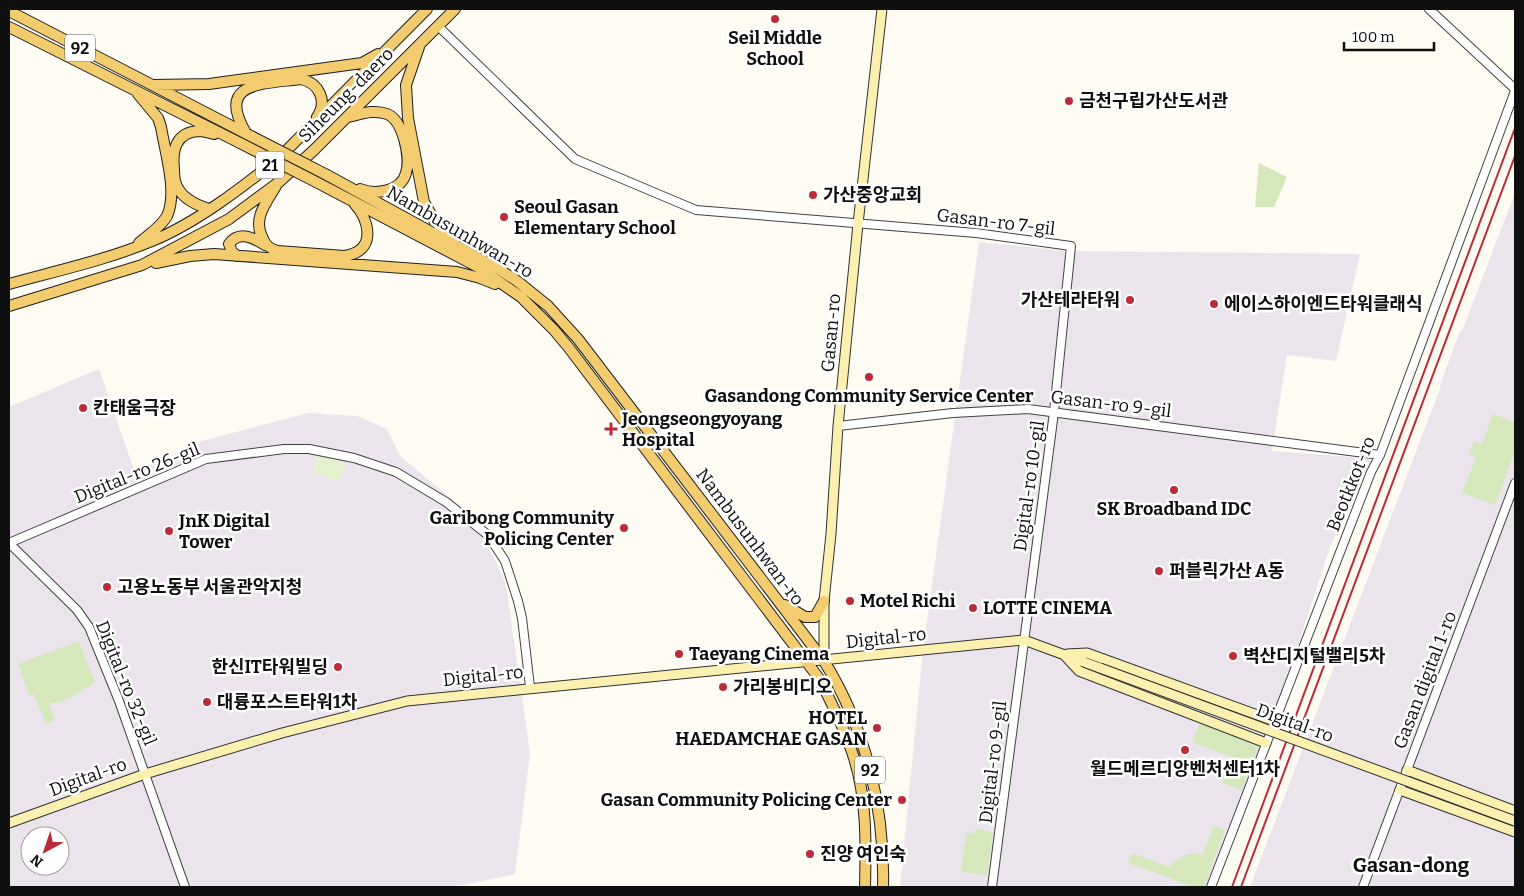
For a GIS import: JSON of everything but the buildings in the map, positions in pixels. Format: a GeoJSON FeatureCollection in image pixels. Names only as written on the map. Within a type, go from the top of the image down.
{"type":"FeatureCollection","features":[{"type":"Feature","properties":{"kind":"main road","name":"Siheung-daero"},"geometry":{"type":"LineString","coordinates":[[9,284],[131,249],[172,232],[209,209],[254,178],[303,136],[427,9]]}},
{"type":"Feature","properties":{"kind":"main road","name":"Siheung-daero"},"geometry":{"type":"LineString","coordinates":[[9,306],[142,265],[229,219],[279,182],[348,118],[455,9]]}},
{"type":"Feature","properties":{"kind":"main road","name":"Gasan-ro"},"geometry":{"type":"LineString","coordinates":[[824,661],[824,601],[831,534],[838,426],[882,9]]}},
{"type":"Feature","properties":{"kind":"main road","name":"Nambusunhwan-ro"},"geometry":{"type":"LineString","coordinates":[[9,11],[327,176],[468,253],[517,281],[566,324],[824,661],[851,712],[866,751],[876,796],[884,858],[883,887]]}},
{"type":"Feature","properties":{"kind":"main road","name":"Nambusunhwan-ro"},"geometry":{"type":"LineString","coordinates":[[9,27],[240,143],[478,267],[521,298],[554,330],[808,662],[835,710],[854,758],[862,798],[865,837],[865,887]]}},
{"type":"Feature","properties":{"kind":"main road"},"geometry":{"type":"LineString","coordinates":[[421,44],[406,86],[406,98],[424,200],[434,220],[468,253]]}},
{"type":"Feature","properties":{"kind":"main road"},"geometry":{"type":"LineString","coordinates":[[152,85],[209,84],[362,63],[386,51]]}},
{"type":"Feature","properties":{"kind":"main road"},"geometry":{"type":"LineString","coordinates":[[246,134],[236,113],[236,98],[241,92],[248,87],[300,79],[309,80],[315,84],[322,100],[322,109],[303,136]]}},
{"type":"Feature","properties":{"kind":"main road"},"geometry":{"type":"LineString","coordinates":[[131,249],[161,225],[167,216],[172,192],[159,122],[148,104],[134,89]]}},
{"type":"Feature","properties":{"kind":"main road"},"geometry":{"type":"LineString","coordinates":[[327,176],[367,192],[380,192],[398,185],[406,174],[404,137],[396,120],[378,112],[348,118]]}},
{"type":"Feature","properties":{"kind":"main road"},"geometry":{"type":"LineString","coordinates":[[209,209],[198,206],[190,200],[175,183],[172,154],[175,146],[182,138],[199,131],[219,135],[240,143]]}},
{"type":"Feature","properties":{"kind":"main road"},"geometry":{"type":"LineString","coordinates":[[270,249],[259,232],[258,222],[260,213],[279,182]]}},
{"type":"Feature","properties":{"kind":"main road"},"geometry":{"type":"LineString","coordinates":[[237,256],[232,252],[229,244],[239,236],[248,236],[256,239],[270,249],[344,256],[354,255],[363,247],[367,239],[368,230],[366,222],[352,201]]}},
{"type":"Feature","properties":{"kind":"main road"},"geometry":{"type":"LineString","coordinates":[[142,265],[190,256],[214,254],[458,272],[494,283],[521,298]]}},
{"type":"Feature","properties":{"kind":"main road"},"geometry":{"type":"LineString","coordinates":[[780,602],[809,618],[815,617],[824,601]]}},
{"type":"Feature","properties":{"kind":"main road","name":"Digital-ro"},"geometry":{"type":"LineString","coordinates":[[9,820],[145,774],[282,733],[407,700],[824,661],[1024,640],[1515,821]]}},
{"type":"Feature","properties":{"kind":"main road"},"geometry":{"type":"LineString","coordinates":[[1065,654],[1086,653],[1274,721]]}},
{"type":"Feature","properties":{"kind":"main road"},"geometry":{"type":"LineString","coordinates":[[1065,654],[1079,671],[1266,743]]}},
{"type":"Feature","properties":{"kind":"main road"},"geometry":{"type":"LineString","coordinates":[[1407,770],[1515,811]]}},
{"type":"Feature","properties":{"kind":"main road"},"geometry":{"type":"LineString","coordinates":[[1400,790],[1515,832]]}},
{"type":"Feature","properties":{"kind":"street"},"geometry":{"type":"LineString","coordinates":[[1428,9],[1515,90]]}},
{"type":"Feature","properties":{"kind":"street","name":"Gasan-ro 7-gil"},"geometry":{"type":"LineString","coordinates":[[438,26],[575,159],[696,210],[976,233],[1071,246]]}},
{"type":"Feature","properties":{"kind":"street","name":"Beotkkot-ro"},"geometry":{"type":"LineString","coordinates":[[1211,887],[1371,472],[1380,455],[1515,90]]}},
{"type":"Feature","properties":{"kind":"street","name":"Digital-ro 10-gil"},"geometry":{"type":"LineString","coordinates":[[1024,640],[1054,412],[1071,246]]}},
{"type":"Feature","properties":{"kind":"street","name":"Gasan-ro 9-gil"},"geometry":{"type":"LineString","coordinates":[[838,426],[952,413],[1028,409],[1380,455]]}},
{"type":"Feature","properties":{"kind":"street","name":"Digital-ro 26-gil"},"geometry":{"type":"LineString","coordinates":[[9,543],[206,458],[284,449],[309,449],[354,458],[396,472],[446,502],[488,535],[505,561],[518,601],[522,618],[530,687]]}},
{"type":"Feature","properties":{"kind":"street","name":"Gasan digital 1-ro"},"geometry":{"type":"LineString","coordinates":[[1363,887],[1515,483]]}},
{"type":"Feature","properties":{"kind":"street","name":"Digital-ro 32-gil"},"geometry":{"type":"LineString","coordinates":[[9,543],[77,610],[89,626],[119,701],[185,887]]}},
{"type":"Feature","properties":{"kind":"street","name":"Digital-ro 9-gil"},"geometry":{"type":"LineString","coordinates":[[992,887],[1024,640]]}},
{"type":"Feature","properties":{"kind":"shaded area"},"geometry":{"type":"Polygon","coordinates":[[[1515,193],[1515,887],[1250,887],[1441,386],[1460,331],[1462,331],[1515,193]]]}},
{"type":"Feature","properties":{"kind":"shaded area"},"geometry":{"type":"Polygon","coordinates":[[[979,242],[1068,251],[1360,254],[1336,361],[1287,355],[1272,451],[1363,458],[1371,461],[1363,474],[1330,547],[1266,743],[1211,887],[900,887],[923,650],[979,242]]]}},
{"type":"Feature","properties":{"kind":"shaded area"},"geometry":{"type":"Polygon","coordinates":[[[99,369],[135,473],[202,441],[308,413],[357,416],[387,429],[400,456],[476,519],[506,584],[530,753],[515,874],[455,887],[9,887],[9,407],[99,369]]]}},
{"type":"Feature","properties":{"kind":"green space"},"geometry":{"type":"Polygon","coordinates":[[[1259,163],[1287,177],[1274,207],[1255,207],[1259,163]]]}},
{"type":"Feature","properties":{"kind":"green space"},"geometry":{"type":"Polygon","coordinates":[[[1493,414],[1515,422],[1515,451],[1495,505],[1462,493],[1476,457],[1469,454],[1474,441],[1482,444],[1493,414]]]}},
{"type":"Feature","properties":{"kind":"green space"},"geometry":{"type":"Polygon","coordinates":[[[317,455],[346,463],[340,481],[312,473],[317,455]]]}},
{"type":"Feature","properties":{"kind":"green space"},"geometry":{"type":"Polygon","coordinates":[[[79,641],[95,682],[61,702],[49,703],[55,720],[46,724],[34,694],[29,695],[18,664],[79,641]]]}},
{"type":"Feature","properties":{"kind":"green space"},"geometry":{"type":"Polygon","coordinates":[[[1200,722],[1259,744],[1242,790],[1222,783],[1231,757],[1192,742],[1200,722]]]}},
{"type":"Feature","properties":{"kind":"green space"},"geometry":{"type":"Polygon","coordinates":[[[1214,826],[1225,830],[1204,887],[1193,887],[1128,863],[1132,853],[1170,867],[1184,855],[1202,855],[1214,826]]]}},
{"type":"Feature","properties":{"kind":"green space"},"geometry":{"type":"Polygon","coordinates":[[[975,829],[993,832],[987,875],[961,872],[966,833],[974,834],[975,829]]]}},
{"type":"Feature","properties":{"kind":"railway"},"geometry":{"type":"LineString","coordinates":[[1232,887],[1515,128]]}},
{"type":"Feature","properties":{"kind":"railway"},"geometry":{"type":"LineString","coordinates":[[1241,887],[1515,156]]}},
{"type":"Feature","properties":{"kind":"place","name":"Seil Middle School"},"geometry":{"type":"Point","coordinates":[775,19]}},
{"type":"Feature","properties":{"kind":"place","name":"금천구립가산도서관"},"geometry":{"type":"Point","coordinates":[1069,101]}},
{"type":"Feature","properties":{"kind":"place","name":"가산중앙교회"},"geometry":{"type":"Point","coordinates":[813,195]}},
{"type":"Feature","properties":{"kind":"place","name":"Seoul Gasan Elementary School"},"geometry":{"type":"Point","coordinates":[504,217]}},
{"type":"Feature","properties":{"kind":"place","name":"가산테라타워"},"geometry":{"type":"Point","coordinates":[1130,300]}},
{"type":"Feature","properties":{"kind":"place","name":"에이스하이엔드타워클래식"},"geometry":{"type":"Point","coordinates":[1214,304]}},
{"type":"Feature","properties":{"kind":"place","name":"Gasandong Community Service Center"},"geometry":{"type":"Point","coordinates":[869,377]}},
{"type":"Feature","properties":{"kind":"place","name":"칸태움극장"},"geometry":{"type":"Point","coordinates":[83,408]}},
{"type":"Feature","properties":{"kind":"place","name":"Jeongseongyoyang Hospital"},"geometry":{"type":"Point","coordinates":[611,429]}},
{"type":"Feature","properties":{"kind":"place","name":"SK Broadband IDC"},"geometry":{"type":"Point","coordinates":[1174,490]}},
{"type":"Feature","properties":{"kind":"place","name":"Garibong Community Policing Center"},"geometry":{"type":"Point","coordinates":[624,528]}},
{"type":"Feature","properties":{"kind":"place","name":"JnK Digital Tower"},"geometry":{"type":"Point","coordinates":[169,531]}},
{"type":"Feature","properties":{"kind":"place","name":"퍼블릭가산 A동"},"geometry":{"type":"Point","coordinates":[1159,571]}},
{"type":"Feature","properties":{"kind":"place","name":"고용노동부 서울관악지청"},"geometry":{"type":"Point","coordinates":[107,587]}},
{"type":"Feature","properties":{"kind":"place","name":"Motel Richi"},"geometry":{"type":"Point","coordinates":[850,601]}},
{"type":"Feature","properties":{"kind":"place","name":"LOTTE CINEMA"},"geometry":{"type":"Point","coordinates":[973,608]}},
{"type":"Feature","properties":{"kind":"place","name":"Taeyang Cinema"},"geometry":{"type":"Point","coordinates":[679,654]}},
{"type":"Feature","properties":{"kind":"place","name":"벽산디지털밸리5차"},"geometry":{"type":"Point","coordinates":[1233,656]}},
{"type":"Feature","properties":{"kind":"place","name":"한신IT타워빌딩"},"geometry":{"type":"Point","coordinates":[338,667]}},
{"type":"Feature","properties":{"kind":"place","name":"가리봉비디오"},"geometry":{"type":"Point","coordinates":[723,687]}},
{"type":"Feature","properties":{"kind":"place","name":"대륭포스트타워1차"},"geometry":{"type":"Point","coordinates":[207,702]}},
{"type":"Feature","properties":{"kind":"place","name":"HOTEL HAEDAMCHAE GASAN"},"geometry":{"type":"Point","coordinates":[877,728]}},
{"type":"Feature","properties":{"kind":"place","name":"월드메르디앙벤처센터1차"},"geometry":{"type":"Point","coordinates":[1185,750]}},
{"type":"Feature","properties":{"kind":"place","name":"Gasan Community Policing Center"},"geometry":{"type":"Point","coordinates":[902,800]}},
{"type":"Feature","properties":{"kind":"place","name":"진양 여인숙"},"geometry":{"type":"Point","coordinates":[810,854]}},
{"type":"Feature","properties":{"kind":"district","name":"Gasan-dong"},"geometry":{"type":"Point","coordinates":[1411,865]}}]}
